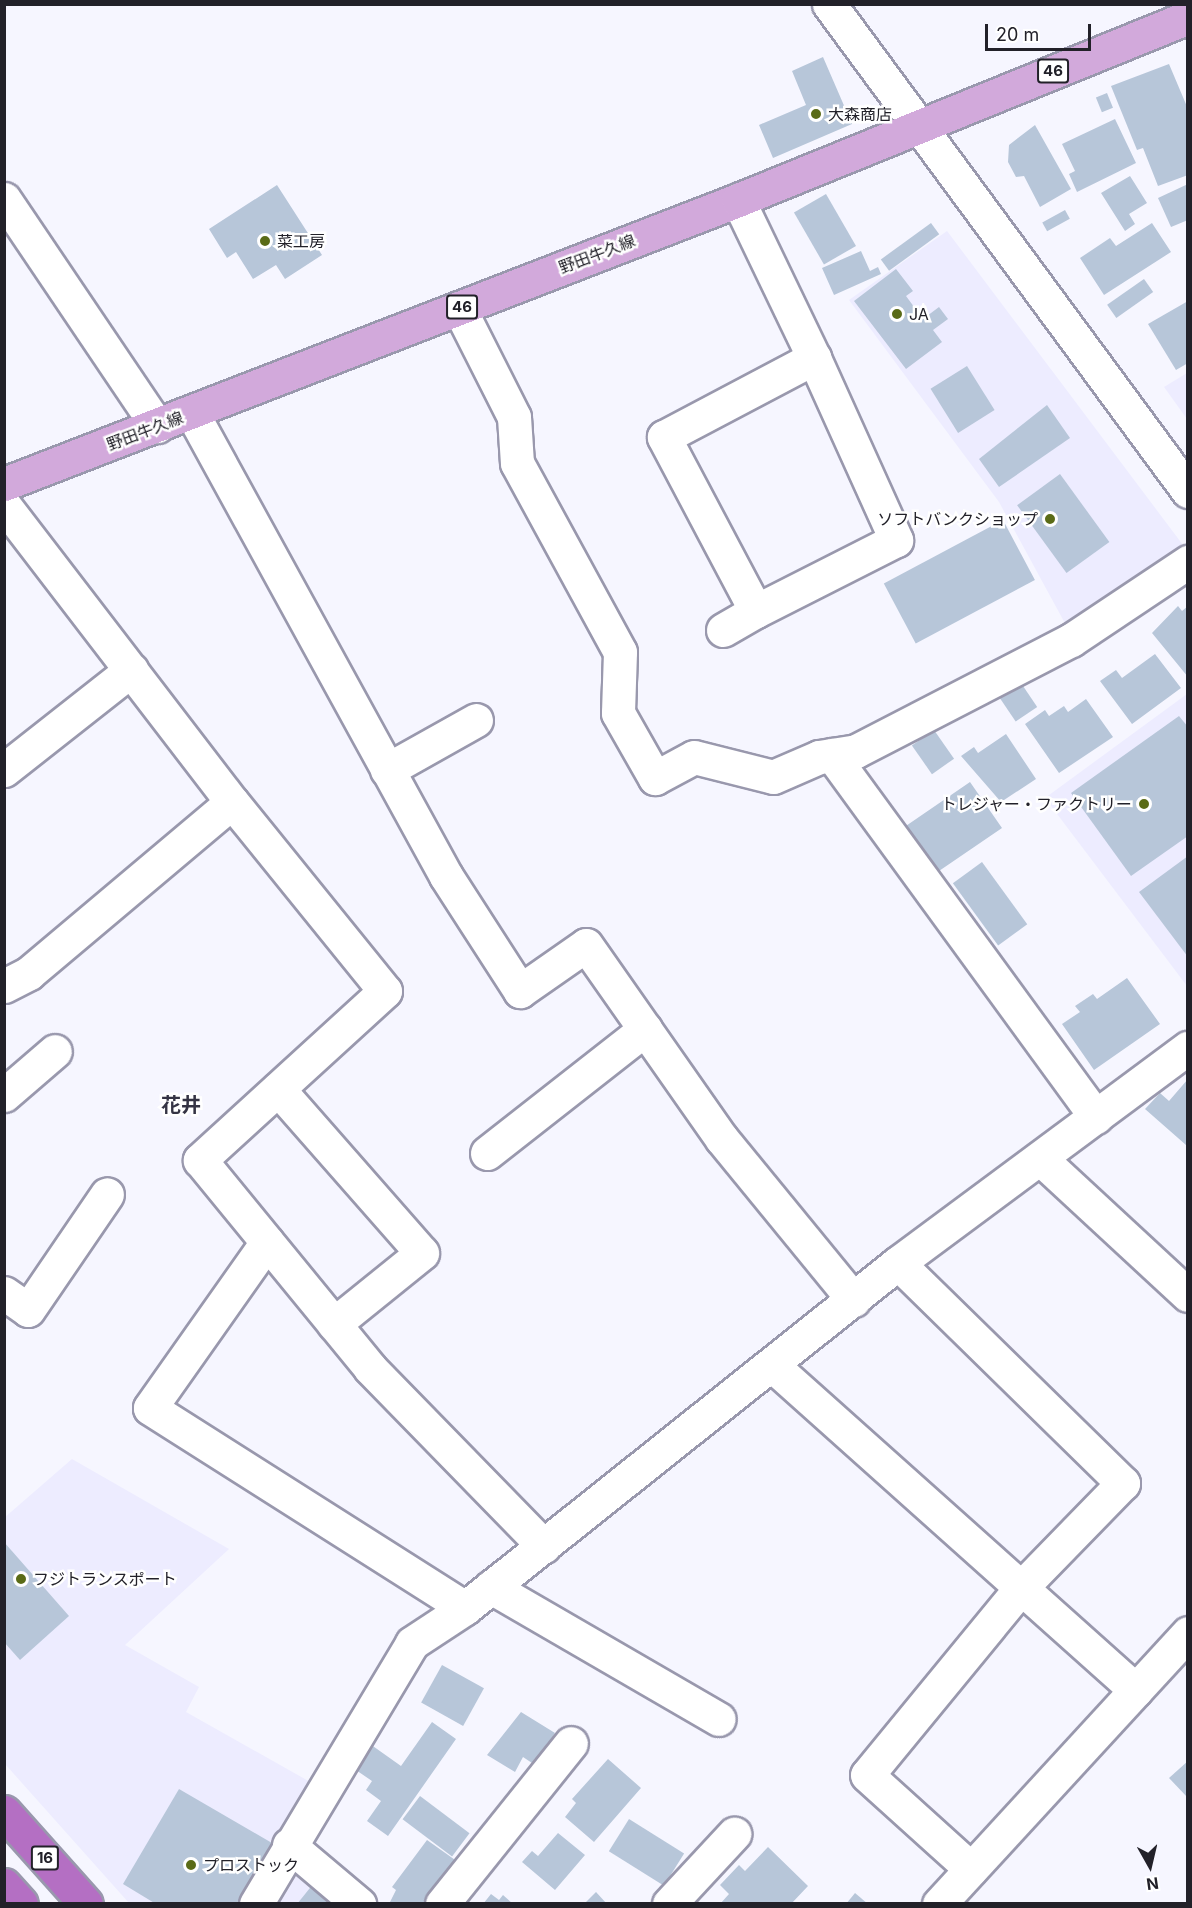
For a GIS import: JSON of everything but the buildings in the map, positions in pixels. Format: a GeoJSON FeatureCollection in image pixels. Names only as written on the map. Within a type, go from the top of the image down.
{"type":"FeatureCollection","features":[{"type":"Feature","properties":{"kind":"highway","name":"16"},"geometry":{"type":"LineString","coordinates":[[4,1812],[86,1904]]}},
{"type":"Feature","properties":{"kind":"highway"},"geometry":{"type":"LineString","coordinates":[[4,1885],[21,1904]]}},
{"type":"Feature","properties":{"kind":"main road","name":"野田牛久線"},"geometry":{"type":"LineString","coordinates":[[4,484],[738,200],[1188,17]]}},
{"type":"Feature","properties":{"kind":"street"},"geometry":{"type":"LineString","coordinates":[[829,4],[1188,491]]}},
{"type":"Feature","properties":{"kind":"street"},"geometry":{"type":"LineString","coordinates":[[4,199],[157,426]]}},
{"type":"Feature","properties":{"kind":"street"},"geometry":{"type":"LineString","coordinates":[[723,630],[896,540],[814,358],[738,200]]}},
{"type":"Feature","properties":{"kind":"street"},"geometry":{"type":"LineString","coordinates":[[459,308],[514,417],[517,464],[620,652],[618,712],[655,778],[694,757],[773,777],[832,755],[856,751],[1071,640],[1188,562]]}},
{"type":"Feature","properties":{"kind":"street"},"geometry":{"type":"LineString","coordinates":[[756,611],[664,437],[814,358]]}},
{"type":"Feature","properties":{"kind":"street"},"geometry":{"type":"LineString","coordinates":[[192,413],[446,876],[520,991],[586,945],[723,1139],[854,1300]]}},
{"type":"Feature","properties":{"kind":"street"},"geometry":{"type":"LineString","coordinates":[[4,506],[232,802],[385,991],[200,1160],[370,1368],[544,1546]]}},
{"type":"Feature","properties":{"kind":"street"},"geometry":{"type":"LineString","coordinates":[[4,770],[131,670]]}},
{"type":"Feature","properties":{"kind":"street"},"geometry":{"type":"LineString","coordinates":[[387,770],[476,720]]}},
{"type":"Feature","properties":{"kind":"street"},"geometry":{"type":"LineString","coordinates":[[832,755],[1096,1117]]}},
{"type":"Feature","properties":{"kind":"street"},"geometry":{"type":"LineString","coordinates":[[17,980],[232,802]]}},
{"type":"Feature","properties":{"kind":"street"},"geometry":{"type":"LineString","coordinates":[[487,1153],[645,1029]]}},
{"type":"Feature","properties":{"kind":"street"},"geometry":{"type":"LineString","coordinates":[[256,1904],[289,1845],[412,1642],[465,1608],[898,1263],[1188,1048]]}},
{"type":"Feature","properties":{"kind":"street"},"geometry":{"type":"LineString","coordinates":[[4,1095],[55,1051]]}},
{"type":"Feature","properties":{"kind":"street"},"geometry":{"type":"LineString","coordinates":[[278,1089],[422,1253],[334,1324]]}},
{"type":"Feature","properties":{"kind":"street"},"geometry":{"type":"LineString","coordinates":[[1041,1159],[1188,1295]]}},
{"type":"Feature","properties":{"kind":"street"},"geometry":{"type":"LineString","coordinates":[[4,1293],[28,1310],[107,1194]]}},
{"type":"Feature","properties":{"kind":"street"},"geometry":{"type":"LineString","coordinates":[[267,1242],[150,1408],[465,1608]]}},
{"type":"Feature","properties":{"kind":"street"},"geometry":{"type":"LineString","coordinates":[[898,1263],[1123,1484],[1019,1590],[867,1775],[971,1869]]}},
{"type":"Feature","properties":{"kind":"street"},"geometry":{"type":"LineString","coordinates":[[772,1365],[1019,1590],[1136,1690]]}},
{"type":"Feature","properties":{"kind":"street"},"geometry":{"type":"LineString","coordinates":[[491,1587],[719,1719]]}},
{"type":"Feature","properties":{"kind":"street"},"geometry":{"type":"LineString","coordinates":[[939,1904],[1188,1633]]}},
{"type":"Feature","properties":{"kind":"street"},"geometry":{"type":"LineString","coordinates":[[442,1904],[571,1743]]}},
{"type":"Feature","properties":{"kind":"street"},"geometry":{"type":"LineString","coordinates":[[669,1904],[734,1834]]}},
{"type":"Feature","properties":{"kind":"street"},"geometry":{"type":"LineString","coordinates":[[289,1845],[359,1904]]}},
{"type":"Feature","properties":{"kind":"shaded area"},"geometry":{"type":"Polygon","coordinates":[[[947,231],[1186,549],[1067,627],[999,502],[849,300],[947,231]]]}},
{"type":"Feature","properties":{"kind":"shaded area"},"geometry":{"type":"Polygon","coordinates":[[[1187,373],[1187,419],[1164,387],[1187,373]]]}},
{"type":"Feature","properties":{"kind":"shaded area"},"geometry":{"type":"Polygon","coordinates":[[[1187,694],[1187,986],[1045,798],[1187,694]]]}},
{"type":"Feature","properties":{"kind":"shaded area"},"geometry":{"type":"Polygon","coordinates":[[[72,1459],[229,1549],[125,1645],[199,1687],[186,1712],[312,1783],[243,1903],[129,1903],[5,1764],[4,1518],[72,1459]]]}},
{"type":"Feature","properties":{"kind":"shaded area"},"geometry":{"type":"Polygon","coordinates":[[[293,1863],[345,1904],[269,1904],[293,1863]]]}},
{"type":"Feature","properties":{"kind":"place","name":"大森商店"},"geometry":{"type":"Point","coordinates":[816,114]}},
{"type":"Feature","properties":{"kind":"place","name":"菜工房"},"geometry":{"type":"Point","coordinates":[265,241]}},
{"type":"Feature","properties":{"kind":"place","name":"JA"},"geometry":{"type":"Point","coordinates":[897,314]}},
{"type":"Feature","properties":{"kind":"place","name":"ソフトバンクショップ"},"geometry":{"type":"Point","coordinates":[1050,519]}},
{"type":"Feature","properties":{"kind":"place","name":"トレジャー・ファクトリー"},"geometry":{"type":"Point","coordinates":[1144,804]}},
{"type":"Feature","properties":{"kind":"place","name":"フジトランスポート"},"geometry":{"type":"Point","coordinates":[21,1579]}},
{"type":"Feature","properties":{"kind":"place","name":"プロストック"},"geometry":{"type":"Point","coordinates":[191,1865]}},
{"type":"Feature","properties":{"kind":"district","name":"花井"},"geometry":{"type":"Point","coordinates":[181,1105]}}]}
